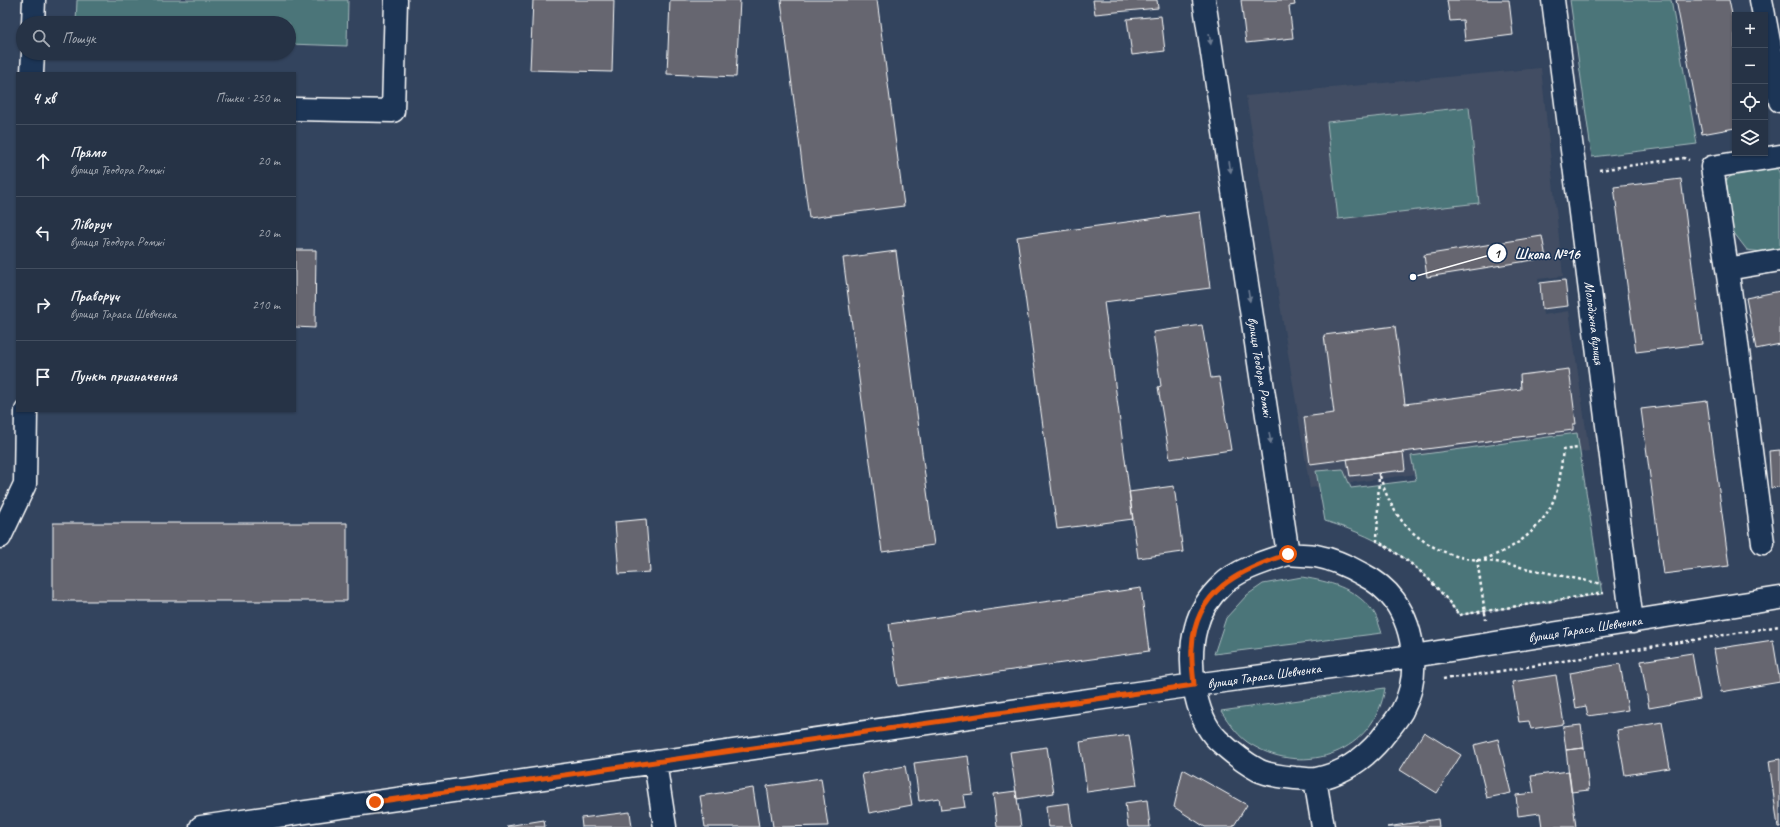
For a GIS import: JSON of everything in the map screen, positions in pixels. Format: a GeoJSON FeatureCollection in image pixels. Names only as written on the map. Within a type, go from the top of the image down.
{"type":"FeatureCollection","features":[{"type":"Feature","properties":{"kind":"street"},"geometry":{"type":"LineString","coordinates":[[33,16],[34,0]]}},
{"type":"Feature","properties":{"kind":"street"},"geometry":{"type":"LineString","coordinates":[[296,109],[394,111],[396,0]]}},
{"type":"Feature","properties":{"kind":"street","name":"вулиця Теодора Ромжі"},"geometry":{"type":"LineString","coordinates":[[1204,0],[1288,554]]}},
{"type":"Feature","properties":{"kind":"street","name":"Молодіжна вулиця"},"geometry":{"type":"LineString","coordinates":[[1553,0],[1632,622]]}},
{"type":"Feature","properties":{"kind":"street"},"geometry":{"type":"LineString","coordinates":[[1761,0],[1763,12]]}},
{"type":"Feature","properties":{"kind":"street"},"geometry":{"type":"LineString","coordinates":[[1768,36],[1780,101]]}},
{"type":"Feature","properties":{"kind":"street"},"geometry":{"type":"LineString","coordinates":[[32,72],[33,60]]}},
{"type":"Feature","properties":{"kind":"street"},"geometry":{"type":"LineString","coordinates":[[1763,543],[1712,167],[1780,156]]}},
{"type":"Feature","properties":{"kind":"street"},"geometry":{"type":"LineString","coordinates":[[1727,269],[1780,260]]}},
{"type":"Feature","properties":{"kind":"street"},"geometry":{"type":"LineString","coordinates":[[3,526],[25,484],[26,412]]}},
{"type":"Feature","properties":{"kind":"street"},"geometry":{"type":"LineString","coordinates":[[1288,554],[1317,556],[1345,565],[1374,581],[1394,600],[1408,627],[1413,656],[1411,686],[1394,724],[1371,751],[1346,769],[1316,779],[1285,777],[1259,771],[1237,756],[1216,738],[1202,716],[1194,685],[1192,648],[1196,626],[1207,602],[1222,584],[1248,569],[1288,554]]}},
{"type":"Feature","properties":{"kind":"street","name":"вулиця Тараса Шевченка"},"geometry":{"type":"LineString","coordinates":[[201,827],[1194,685],[1413,656],[1780,598]]}},
{"type":"Feature","properties":{"kind":"street"},"geometry":{"type":"LineString","coordinates":[[655,762],[664,827]]}},
{"type":"Feature","properties":{"kind":"street"},"geometry":{"type":"LineString","coordinates":[[1316,779],[1323,827]]}},
{"type":"Feature","properties":{"kind":"path"},"geometry":{"type":"LineString","coordinates":[[1575,173],[1684,158],[1712,167]]}},
{"type":"Feature","properties":{"kind":"path"},"geometry":{"type":"LineString","coordinates":[[1484,559],[1499,554],[1517,545],[1536,526],[1544,516],[1556,494],[1563,450],[1578,448]]}},
{"type":"Feature","properties":{"kind":"path"},"geometry":{"type":"LineString","coordinates":[[1379,473],[1386,497],[1396,514],[1410,532],[1435,548],[1457,556],[1484,559],[1628,590],[1459,615],[1424,574],[1404,557],[1377,541],[1379,473]]}},
{"type":"Feature","properties":{"kind":"path"},"geometry":{"type":"LineString","coordinates":[[1477,559],[1495,672]]}},
{"type":"Feature","properties":{"kind":"path"},"geometry":{"type":"LineString","coordinates":[[1438,679],[1495,672],[1780,626]]}},
{"type":"Feature","properties":{"kind":"shaded area"},"geometry":{"type":"Polygon","coordinates":[[[1541,68],[1563,276],[1538,279],[1543,315],[1569,311],[1589,451],[1310,488],[1246,96],[1541,68]]]}},
{"type":"Feature","properties":{"kind":"green space"},"geometry":{"type":"Polygon","coordinates":[[[77,0],[348,0],[347,46],[296,44],[296,16],[76,16],[77,0]]]}},
{"type":"Feature","properties":{"kind":"green space"},"geometry":{"type":"Polygon","coordinates":[[[1570,0],[1671,0],[1697,144],[1592,157],[1570,0]]]}},
{"type":"Feature","properties":{"kind":"green space"},"geometry":{"type":"Polygon","coordinates":[[[1469,107],[1479,203],[1338,219],[1327,122],[1469,107]]]}},
{"type":"Feature","properties":{"kind":"green space"},"geometry":{"type":"Polygon","coordinates":[[[1776,166],[1780,174],[1780,249],[1769,253],[1747,250],[1734,233],[1721,210],[1725,181],[1739,170],[1776,166]]]}},
{"type":"Feature","properties":{"kind":"green space"},"geometry":{"type":"Polygon","coordinates":[[[1577,433],[1602,594],[1459,615],[1430,581],[1416,567],[1401,556],[1367,536],[1325,521],[1316,471],[1343,469],[1351,488],[1416,480],[1411,456],[1577,433]]]}},
{"type":"Feature","properties":{"kind":"green space"},"geometry":{"type":"Polygon","coordinates":[[[1302,577],[1322,581],[1340,587],[1357,596],[1374,612],[1382,633],[1214,654],[1226,618],[1247,595],[1263,584],[1302,577]]]}},
{"type":"Feature","properties":{"kind":"green space"},"geometry":{"type":"Polygon","coordinates":[[[1385,688],[1379,710],[1368,728],[1353,743],[1335,752],[1315,758],[1294,759],[1273,754],[1252,745],[1239,734],[1221,711],[1385,688]]]}},
{"type":"Feature","properties":{"kind":"building"},"geometry":{"type":"Polygon","coordinates":[[[533,0],[614,0],[612,72],[530,70],[533,0]]]}},
{"type":"Feature","properties":{"kind":"building"},"geometry":{"type":"Polygon","coordinates":[[[670,0],[740,0],[736,77],[667,74],[670,0]]]}},
{"type":"Feature","properties":{"kind":"building"},"geometry":{"type":"Polygon","coordinates":[[[781,0],[877,0],[904,206],[809,218],[781,0]]]}},
{"type":"Feature","properties":{"kind":"building"},"geometry":{"type":"Polygon","coordinates":[[[1093,0],[1157,0],[1158,8],[1095,14],[1093,0]]]}},
{"type":"Feature","properties":{"kind":"building"},"geometry":{"type":"Polygon","coordinates":[[[1241,0],[1294,0],[1295,5],[1289,6],[1293,38],[1246,43],[1241,0]]]}},
{"type":"Feature","properties":{"kind":"building"},"geometry":{"type":"Polygon","coordinates":[[[1447,0],[1509,0],[1513,35],[1465,41],[1463,20],[1450,21],[1447,0]]]}},
{"type":"Feature","properties":{"kind":"building"},"geometry":{"type":"Polygon","coordinates":[[[1676,0],[1729,0],[1732,14],[1732,129],[1702,134],[1676,0]]]}},
{"type":"Feature","properties":{"kind":"building"},"geometry":{"type":"Polygon","coordinates":[[[1161,16],[1165,51],[1132,55],[1127,19],[1161,16]]]}},
{"type":"Feature","properties":{"kind":"building"},"geometry":{"type":"Polygon","coordinates":[[[1681,179],[1702,344],[1636,352],[1614,187],[1681,179]]]}},
{"type":"Feature","properties":{"kind":"building"},"geometry":{"type":"Polygon","coordinates":[[[1200,212],[1210,288],[1104,302],[1133,519],[1057,529],[1017,237],[1200,212]]]}},
{"type":"Feature","properties":{"kind":"building"},"geometry":{"type":"Polygon","coordinates":[[[1542,236],[1546,258],[1427,277],[1424,255],[1542,236]]]}},
{"type":"Feature","properties":{"kind":"building"},"geometry":{"type":"Polygon","coordinates":[[[296,250],[316,250],[315,328],[296,327],[296,250]]]}},
{"type":"Feature","properties":{"kind":"building"},"geometry":{"type":"Polygon","coordinates":[[[896,251],[934,545],[882,552],[843,258],[896,251]]]}},
{"type":"Feature","properties":{"kind":"building"},"geometry":{"type":"Polygon","coordinates":[[[1565,280],[1568,306],[1542,309],[1540,283],[1565,280]]]}},
{"type":"Feature","properties":{"kind":"building"},"geometry":{"type":"Polygon","coordinates":[[[1780,291],[1780,344],[1756,349],[1746,298],[1780,291]]]}},
{"type":"Feature","properties":{"kind":"building"},"geometry":{"type":"Polygon","coordinates":[[[1202,325],[1211,378],[1219,377],[1231,450],[1170,459],[1158,387],[1161,386],[1153,332],[1202,325]]]}},
{"type":"Feature","properties":{"kind":"building"},"geometry":{"type":"Polygon","coordinates":[[[1395,326],[1405,404],[1521,389],[1520,375],[1569,369],[1576,424],[1573,424],[1573,430],[1310,464],[1304,417],[1334,413],[1324,335],[1395,326]]]}},
{"type":"Feature","properties":{"kind":"building"},"geometry":{"type":"Polygon","coordinates":[[[1707,401],[1729,566],[1663,574],[1641,409],[1707,401]]]}},
{"type":"Feature","properties":{"kind":"building"},"geometry":{"type":"Polygon","coordinates":[[[1780,450],[1780,487],[1771,488],[1769,451],[1780,450]]]}},
{"type":"Feature","properties":{"kind":"building"},"geometry":{"type":"Polygon","coordinates":[[[1403,452],[1405,470],[1350,476],[1347,459],[1403,452]]]}},
{"type":"Feature","properties":{"kind":"building"},"geometry":{"type":"Polygon","coordinates":[[[1174,486],[1183,552],[1138,558],[1129,492],[1174,486]]]}},
{"type":"Feature","properties":{"kind":"building"},"geometry":{"type":"Polygon","coordinates":[[[646,519],[650,572],[619,574],[615,522],[646,519]]]}},
{"type":"Feature","properties":{"kind":"building"},"geometry":{"type":"Polygon","coordinates":[[[53,523],[347,523],[347,601],[53,601],[53,523]]]}},
{"type":"Feature","properties":{"kind":"building"},"geometry":{"type":"Polygon","coordinates":[[[1141,588],[1149,651],[898,686],[889,624],[1141,588]]]}},
{"type":"Feature","properties":{"kind":"building"},"geometry":{"type":"Polygon","coordinates":[[[1773,640],[1780,682],[1721,692],[1714,649],[1773,640]]]}},
{"type":"Feature","properties":{"kind":"building"},"geometry":{"type":"Polygon","coordinates":[[[1692,653],[1700,699],[1649,708],[1641,661],[1692,653]]]}},
{"type":"Feature","properties":{"kind":"building"},"geometry":{"type":"Polygon","coordinates":[[[1620,664],[1628,710],[1588,716],[1586,706],[1576,708],[1570,673],[1620,664]]]}},
{"type":"Feature","properties":{"kind":"building"},"geometry":{"type":"Polygon","coordinates":[[[1556,675],[1564,724],[1531,729],[1529,721],[1519,722],[1512,682],[1556,675]]]}},
{"type":"Feature","properties":{"kind":"building"},"geometry":{"type":"Polygon","coordinates":[[[1662,722],[1670,768],[1625,775],[1617,730],[1662,722]]]}},
{"type":"Feature","properties":{"kind":"building"},"geometry":{"type":"Polygon","coordinates":[[[1581,725],[1584,748],[1566,750],[1563,727],[1581,725]]]}},
{"type":"Feature","properties":{"kind":"building"},"geometry":{"type":"Polygon","coordinates":[[[1424,732],[1461,755],[1437,793],[1400,770],[1424,732]]]}},
{"type":"Feature","properties":{"kind":"building"},"geometry":{"type":"Polygon","coordinates":[[[1129,735],[1137,785],[1087,792],[1080,742],[1129,735]]]}},
{"type":"Feature","properties":{"kind":"building"},"geometry":{"type":"Polygon","coordinates":[[[1498,739],[1511,793],[1487,798],[1474,745],[1498,739]]]}},
{"type":"Feature","properties":{"kind":"building"},"geometry":{"type":"Polygon","coordinates":[[[1047,747],[1054,793],[1017,799],[1010,752],[1047,747]]]}},
{"type":"Feature","properties":{"kind":"building"},"geometry":{"type":"Polygon","coordinates":[[[1584,748],[1589,790],[1571,792],[1566,750],[1584,748]]]}},
{"type":"Feature","properties":{"kind":"building"},"geometry":{"type":"Polygon","coordinates":[[[968,756],[973,794],[963,795],[965,807],[941,810],[939,798],[919,801],[914,763],[968,756]]]}},
{"type":"Feature","properties":{"kind":"building"},"geometry":{"type":"Polygon","coordinates":[[[1780,759],[1780,827],[1778,827],[1769,761],[1780,759]]]}},
{"type":"Feature","properties":{"kind":"building"},"geometry":{"type":"Polygon","coordinates":[[[905,766],[912,805],[869,813],[862,774],[905,766]]]}},
{"type":"Feature","properties":{"kind":"building"},"geometry":{"type":"Polygon","coordinates":[[[1183,769],[1247,805],[1233,827],[1205,827],[1174,807],[1183,769]]]}},
{"type":"Feature","properties":{"kind":"building"},"geometry":{"type":"Polygon","coordinates":[[[1569,771],[1576,827],[1542,827],[1540,813],[1518,816],[1516,795],[1534,793],[1531,776],[1569,771]]]}},
{"type":"Feature","properties":{"kind":"building"},"geometry":{"type":"Polygon","coordinates":[[[821,778],[828,826],[773,827],[767,786],[821,778]]]}},
{"type":"Feature","properties":{"kind":"building"},"geometry":{"type":"Polygon","coordinates":[[[753,788],[759,827],[705,827],[700,796],[753,788]]]}},
{"type":"Feature","properties":{"kind":"building"},"geometry":{"type":"Polygon","coordinates":[[[1016,791],[1021,827],[997,827],[993,794],[1016,791]]]}},
{"type":"Feature","properties":{"kind":"building"},"geometry":{"type":"Polygon","coordinates":[[[1147,800],[1150,827],[1128,827],[1125,803],[1147,800]]]}},
{"type":"Feature","properties":{"kind":"building"},"geometry":{"type":"Polygon","coordinates":[[[1069,803],[1072,827],[1048,827],[1046,806],[1069,803]]]}},
{"type":"Feature","properties":{"kind":"building"},"geometry":{"type":"Polygon","coordinates":[[[630,812],[632,827],[582,827],[581,818],[630,812]]]}},
{"type":"Feature","properties":{"kind":"building"},"geometry":{"type":"Polygon","coordinates":[[[1438,819],[1439,827],[1387,827],[1438,819]]]}},
{"type":"Feature","properties":{"kind":"building"},"geometry":{"type":"Polygon","coordinates":[[[544,820],[545,827],[507,827],[507,826],[544,820]]]}},
{"type":"Feature","properties":{"kind":"place","name":"Школа №16"},"geometry":{"type":"Point","coordinates":[1413,277]}},
{"type":"Feature","properties":{"kind":"route"},"geometry":{"type":"LineString","coordinates":[[375,802],[1194,685],[1192,648],[1196,626],[1207,602],[1222,584],[1254,566],[1288,554]]}}]}
